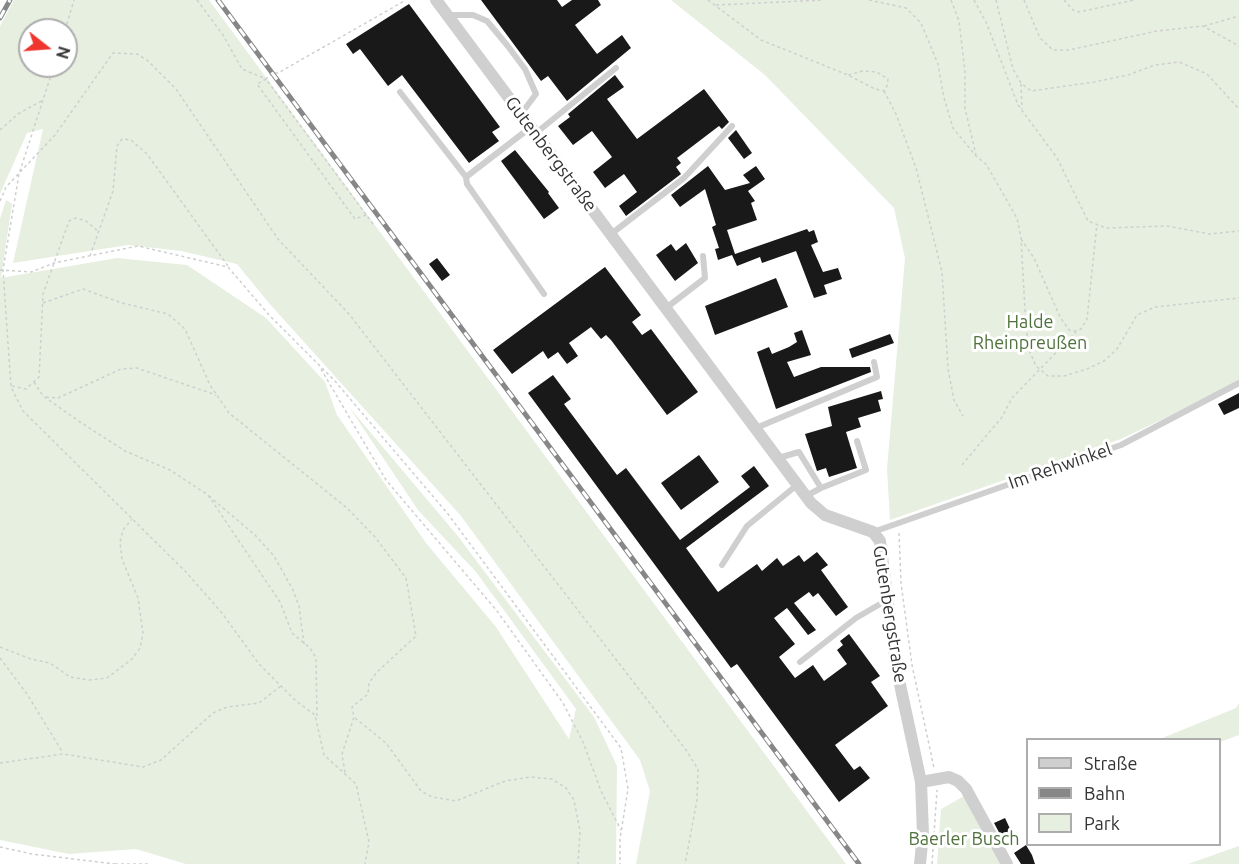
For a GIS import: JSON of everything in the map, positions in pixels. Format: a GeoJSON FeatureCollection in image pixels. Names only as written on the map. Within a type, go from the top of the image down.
{"type":"FeatureCollection","features":[{"type":"Feature","properties":{"kind":"street","name":"Gutenbergstraße"},"geometry":{"type":"LineString","coordinates":[[436,0],[806,496],[825,515],[873,532],[880,541],[896,666],[921,782],[923,834],[920,864]]}},
{"type":"Feature","properties":{"kind":"street"},"geometry":{"type":"LineString","coordinates":[[921,782],[949,777],[958,781],[966,789],[1007,864]]}},
{"type":"Feature","properties":{"kind":"lane"},"geometry":{"type":"LineString","coordinates":[[447,15],[473,15],[487,21],[525,69],[536,94],[521,114]]}},
{"type":"Feature","properties":{"kind":"lane"},"geometry":{"type":"LineString","coordinates":[[466,177],[616,68]]}},
{"type":"Feature","properties":{"kind":"lane"},"geometry":{"type":"LineString","coordinates":[[400,92],[466,177],[467,184],[544,294]]}},
{"type":"Feature","properties":{"kind":"lane"},"geometry":{"type":"LineString","coordinates":[[611,234],[684,178],[732,126]]}},
{"type":"Feature","properties":{"kind":"lane"},"geometry":{"type":"LineString","coordinates":[[666,308],[705,278],[703,256]]}},
{"type":"Feature","properties":{"kind":"lane"},"geometry":{"type":"LineString","coordinates":[[756,428],[877,377],[874,362]]}},
{"type":"Feature","properties":{"kind":"lane","name":"Im Rehwinkel"},"geometry":{"type":"LineString","coordinates":[[873,532],[1121,445],[1239,383]]}},
{"type":"Feature","properties":{"kind":"lane"},"geometry":{"type":"LineString","coordinates":[[806,496],[866,470],[857,441]]}},
{"type":"Feature","properties":{"kind":"lane"},"geometry":{"type":"LineString","coordinates":[[778,458],[799,452],[821,488]]}},
{"type":"Feature","properties":{"kind":"lane"},"geometry":{"type":"LineString","coordinates":[[722,565],[747,526],[798,485]]}},
{"type":"Feature","properties":{"kind":"lane"},"geometry":{"type":"LineString","coordinates":[[800,662],[856,618],[887,599]]}},
{"type":"Feature","properties":{"kind":"path"},"geometry":{"type":"LineString","coordinates":[[69,18],[74,0]]}},
{"type":"Feature","properties":{"kind":"path"},"geometry":{"type":"LineString","coordinates":[[197,0],[223,35],[242,69],[266,79],[373,224]]}},
{"type":"Feature","properties":{"kind":"path"},"geometry":{"type":"LineString","coordinates":[[366,215],[355,219],[257,84],[272,73],[278,72],[406,0]]}},
{"type":"Feature","properties":{"kind":"path"},"geometry":{"type":"LineString","coordinates":[[708,0],[761,40],[884,92],[896,114],[916,168],[942,272],[948,369],[954,400],[963,416]]}},
{"type":"Feature","properties":{"kind":"path"},"geometry":{"type":"LineString","coordinates":[[715,5],[823,0]]}},
{"type":"Feature","properties":{"kind":"path"},"geometry":{"type":"LineString","coordinates":[[869,0],[906,8],[921,23],[938,64],[944,98],[953,128],[976,156],[986,164],[1005,193],[1017,218],[1021,238],[1029,350],[1040,369],[1048,376],[1064,376],[1104,361],[1117,349],[1137,315],[1155,308],[1239,298]]}},
{"type":"Feature","properties":{"kind":"path"},"geometry":{"type":"LineString","coordinates":[[951,0],[959,21],[965,72],[965,108],[976,156]]}},
{"type":"Feature","properties":{"kind":"path"},"geometry":{"type":"LineString","coordinates":[[974,0],[986,22],[1004,73],[1022,111],[1057,158],[1088,221],[1106,228],[1167,226],[1210,234],[1239,231]]}},
{"type":"Feature","properties":{"kind":"path"},"geometry":{"type":"LineString","coordinates":[[996,0],[1012,69],[1021,83],[1031,91],[1094,82],[1128,75],[1155,64],[1179,62],[1207,74],[1239,110]]}},
{"type":"Feature","properties":{"kind":"path"},"geometry":{"type":"LineString","coordinates":[[1024,0],[1040,38],[1053,50],[1069,50],[1157,31],[1203,26],[1239,16]]}},
{"type":"Feature","properties":{"kind":"path"},"geometry":{"type":"LineString","coordinates":[[1064,0],[1073,10],[1079,12],[1134,0]]}},
{"type":"Feature","properties":{"kind":"path"},"geometry":{"type":"LineString","coordinates":[[1203,26],[1239,46]]}},
{"type":"Feature","properties":{"kind":"path"},"geometry":{"type":"LineString","coordinates":[[0,201],[6,187],[55,135],[113,53],[137,54],[162,75],[176,89],[213,141],[243,191],[278,239],[349,314],[698,769],[697,800],[685,864]]}},
{"type":"Feature","properties":{"kind":"path"},"geometry":{"type":"LineString","coordinates":[[848,75],[863,71],[877,72],[888,79],[884,92]]}},
{"type":"Feature","properties":{"kind":"path"},"geometry":{"type":"LineString","coordinates":[[50,78],[19,174],[2,270],[11,386],[23,411],[185,571],[222,613],[259,664],[315,715],[324,755],[356,784],[369,842],[365,864]]}},
{"type":"Feature","properties":{"kind":"path"},"geometry":{"type":"LineString","coordinates":[[1021,83],[1022,111]]}},
{"type":"Feature","properties":{"kind":"path"},"geometry":{"type":"LineString","coordinates":[[0,130],[18,114],[44,99]]}},
{"type":"Feature","properties":{"kind":"path"},"geometry":{"type":"LineString","coordinates":[[90,256],[113,191],[117,146],[122,139],[131,140],[147,154],[228,267],[321,369],[334,380],[448,514],[621,748],[628,789],[621,831],[620,864]]}},
{"type":"Feature","properties":{"kind":"path"},"geometry":{"type":"LineString","coordinates":[[11,386],[26,389],[39,377],[43,303],[69,221],[76,218],[86,221],[100,233]]}},
{"type":"Feature","properties":{"kind":"path"},"geometry":{"type":"LineString","coordinates":[[962,465],[1002,417],[1012,398],[1076,331],[1081,329],[1087,319],[1097,224]]}},
{"type":"Feature","properties":{"kind":"path"},"geometry":{"type":"LineString","coordinates":[[1021,238],[1034,258],[1060,317],[1069,330],[1076,331]]}},
{"type":"Feature","properties":{"kind":"path"},"geometry":{"type":"LineString","coordinates":[[2,270],[31,272],[54,263],[138,246],[228,267]]}},
{"type":"Feature","properties":{"kind":"path"},"geometry":{"type":"LineString","coordinates":[[43,303],[83,290],[122,303],[168,314],[185,329],[217,395],[229,413],[347,508],[375,537],[406,578],[416,636],[377,672],[369,683],[368,694],[352,707],[354,717],[342,754],[342,765],[346,775]]}},
{"type":"Feature","properties":{"kind":"path"},"geometry":{"type":"LineString","coordinates":[[43,396],[58,398],[121,369],[137,368],[217,395]]}},
{"type":"Feature","properties":{"kind":"path"},"geometry":{"type":"LineString","coordinates":[[321,369],[386,480],[496,611],[563,703],[583,742],[601,791],[621,831]]}},
{"type":"Feature","properties":{"kind":"path"},"geometry":{"type":"LineString","coordinates":[[34,382],[43,396],[125,451],[170,470],[208,495],[255,535],[273,556],[293,590],[299,606],[304,644]]}},
{"type":"Feature","properties":{"kind":"path"},"geometry":{"type":"LineString","coordinates":[[208,495],[280,602],[292,633],[316,658],[314,685],[318,726]]}},
{"type":"Feature","properties":{"kind":"path"},"geometry":{"type":"LineString","coordinates":[[0,647],[31,659],[50,663],[70,677],[89,680],[107,678],[132,658],[140,648],[143,633],[138,598],[122,559],[120,542],[123,530],[133,518]]}},
{"type":"Feature","properties":{"kind":"path"},"geometry":{"type":"LineString","coordinates":[[898,524],[901,583],[911,655],[937,779],[932,864]]}},
{"type":"Feature","properties":{"kind":"path"},"geometry":{"type":"LineString","coordinates":[[0,658],[27,694],[63,754]]}},
{"type":"Feature","properties":{"kind":"path"},"geometry":{"type":"LineString","coordinates":[[0,763],[63,754],[143,767],[161,760],[213,712],[227,707],[259,704],[281,686]]}},
{"type":"Feature","properties":{"kind":"path"},"geometry":{"type":"LineString","coordinates":[[354,717],[386,743],[421,791],[432,797],[456,801],[506,780],[531,777],[552,779],[566,788],[576,807],[580,831],[578,864]]}},
{"type":"Feature","properties":{"kind":"path"},"geometry":{"type":"LineString","coordinates":[[0,847],[32,854],[115,864],[151,864]]}},
{"type":"Feature","properties":{"kind":"green space"},"geometry":{"type":"Polygon","coordinates":[[[14,0],[209,0],[846,864],[636,864],[650,791],[640,760],[461,516],[268,302],[237,264],[181,251],[128,245],[13,263],[43,129],[27,133],[0,194],[0,26],[14,0]]]}},
{"type":"Feature","properties":{"kind":"green space","name":"Halde Rheinpreußen"},"geometry":{"type":"Polygon","coordinates":[[[671,0],[1239,0],[1239,383],[1121,439],[890,520],[887,469],[905,258],[894,208],[765,75],[671,0]]]}},
{"type":"Feature","properties":{"kind":"green space"},"geometry":{"type":"Polygon","coordinates":[[[6,200],[12,204],[1,278],[117,258],[187,265],[266,318],[325,382],[337,415],[426,543],[496,627],[569,739],[576,709],[476,572],[418,510],[349,407],[457,535],[594,717],[617,766],[616,864],[186,864],[136,849],[69,854],[0,840],[0,219],[6,200]]]}},
{"type":"Feature","properties":{"kind":"green space"},"geometry":{"type":"Polygon","coordinates":[[[1239,703],[1239,735],[1221,742],[1221,738],[1162,738],[1236,708],[1239,703]]]}},
{"type":"Feature","properties":{"kind":"green space","name":"Baerler Busch"},"geometry":{"type":"Polygon","coordinates":[[[966,795],[1005,864],[937,864],[941,809],[966,795]]]}},
{"type":"Feature","properties":{"kind":"green space"},"geometry":{"type":"Polygon","coordinates":[[[1239,846],[1239,864],[1188,864],[1239,846]]]}},
{"type":"Feature","properties":{"kind":"building"},"geometry":{"type":"Polygon","coordinates":[[[481,0],[557,0],[562,7],[572,0],[598,0],[601,5],[575,25],[597,54],[622,35],[631,48],[567,101],[548,76],[541,81],[481,0]]]}},
{"type":"Feature","properties":{"kind":"building"},"geometry":{"type":"Polygon","coordinates":[[[409,4],[500,127],[492,132],[499,141],[469,163],[402,75],[388,86],[360,49],[353,54],[346,44],[409,4]]]}},
{"type":"Feature","properties":{"kind":"building"},"geometry":{"type":"Polygon","coordinates":[[[615,75],[624,87],[607,99],[637,139],[704,89],[729,122],[722,129],[719,126],[677,158],[681,163],[676,167],[681,174],[626,216],[619,206],[637,192],[624,174],[605,188],[593,172],[612,157],[592,131],[573,145],[558,126],[570,117],[568,114],[615,75]]]}},
{"type":"Feature","properties":{"kind":"building"},"geometry":{"type":"Polygon","coordinates":[[[736,130],[752,153],[744,159],[728,138],[736,130]]]}},
{"type":"Feature","properties":{"kind":"building"},"geometry":{"type":"Polygon","coordinates":[[[515,150],[559,208],[544,219],[501,161],[515,150]]]}},
{"type":"Feature","properties":{"kind":"building"},"geometry":{"type":"Polygon","coordinates":[[[708,166],[725,190],[750,183],[743,175],[756,166],[765,179],[748,191],[755,201],[751,203],[757,220],[727,230],[735,254],[807,229],[809,232],[814,230],[818,242],[811,245],[823,272],[838,268],[842,279],[824,285],[827,294],[814,298],[796,251],[762,263],[760,257],[737,266],[732,255],[718,260],[715,249],[719,248],[712,227],[716,225],[705,189],[680,207],[671,195],[708,166]]]}},
{"type":"Feature","properties":{"kind":"building"},"geometry":{"type":"Polygon","coordinates":[[[686,243],[698,263],[675,281],[656,255],[671,244],[676,251],[686,243]]]}},
{"type":"Feature","properties":{"kind":"building"},"geometry":{"type":"Polygon","coordinates":[[[437,258],[450,275],[442,281],[429,264],[437,258]]]}},
{"type":"Feature","properties":{"kind":"building"},"geometry":{"type":"Polygon","coordinates":[[[605,267],[641,315],[632,322],[642,335],[651,329],[698,392],[667,415],[611,340],[606,335],[601,339],[591,327],[569,343],[578,356],[567,364],[558,352],[548,359],[543,351],[512,374],[493,350],[605,267]]]}},
{"type":"Feature","properties":{"kind":"building"},"geometry":{"type":"Polygon","coordinates":[[[776,278],[788,307],[715,335],[705,306],[776,278]]]}},
{"type":"Feature","properties":{"kind":"building"},"geometry":{"type":"Polygon","coordinates":[[[802,330],[811,355],[787,362],[794,377],[821,367],[870,367],[871,372],[776,409],[757,352],[769,347],[772,354],[789,347],[797,342],[794,333],[802,330]]]}},
{"type":"Feature","properties":{"kind":"building"},"geometry":{"type":"Polygon","coordinates":[[[890,334],[894,343],[852,358],[849,349],[890,334]]]}},
{"type":"Feature","properties":{"kind":"building"},"geometry":{"type":"Polygon","coordinates":[[[553,375],[571,399],[564,404],[617,475],[626,468],[680,540],[750,487],[741,476],[754,466],[769,486],[686,548],[718,592],[757,564],[762,571],[777,558],[783,566],[799,555],[804,562],[817,552],[828,565],[821,570],[848,607],[836,616],[818,593],[813,597],[809,592],[794,603],[816,630],[808,635],[787,608],[774,618],[795,644],[779,657],[795,678],[813,665],[824,681],[847,664],[837,650],[843,645],[840,641],[849,634],[880,676],[871,682],[888,706],[835,745],[854,770],[860,766],[870,778],[839,802],[737,664],[731,668],[528,393],[553,375]]]}},
{"type":"Feature","properties":{"kind":"building"},"geometry":{"type":"Polygon","coordinates":[[[881,391],[883,399],[878,400],[881,411],[858,418],[861,427],[846,432],[857,468],[829,477],[826,468],[817,471],[805,434],[832,426],[828,407],[881,391]]]}},
{"type":"Feature","properties":{"kind":"building"},"geometry":{"type":"Polygon","coordinates":[[[1239,393],[1239,408],[1224,415],[1218,404],[1239,393]]]}},
{"type":"Feature","properties":{"kind":"building"},"geometry":{"type":"Polygon","coordinates":[[[699,455],[719,482],[681,510],[661,483],[699,455]]]}},
{"type":"Feature","properties":{"kind":"building"},"geometry":{"type":"Polygon","coordinates":[[[1005,818],[1012,833],[1002,838],[994,823],[1005,818]]]}},
{"type":"Feature","properties":{"kind":"building"},"geometry":{"type":"Polygon","coordinates":[[[1026,845],[1035,864],[1021,864],[1014,853],[1026,845]]]}},
{"type":"Feature","properties":{"kind":"railway"},"geometry":{"type":"LineString","coordinates":[[0,18],[10,0]]}},
{"type":"Feature","properties":{"kind":"railway"},"geometry":{"type":"LineString","coordinates":[[218,0],[859,864]]}}]}
